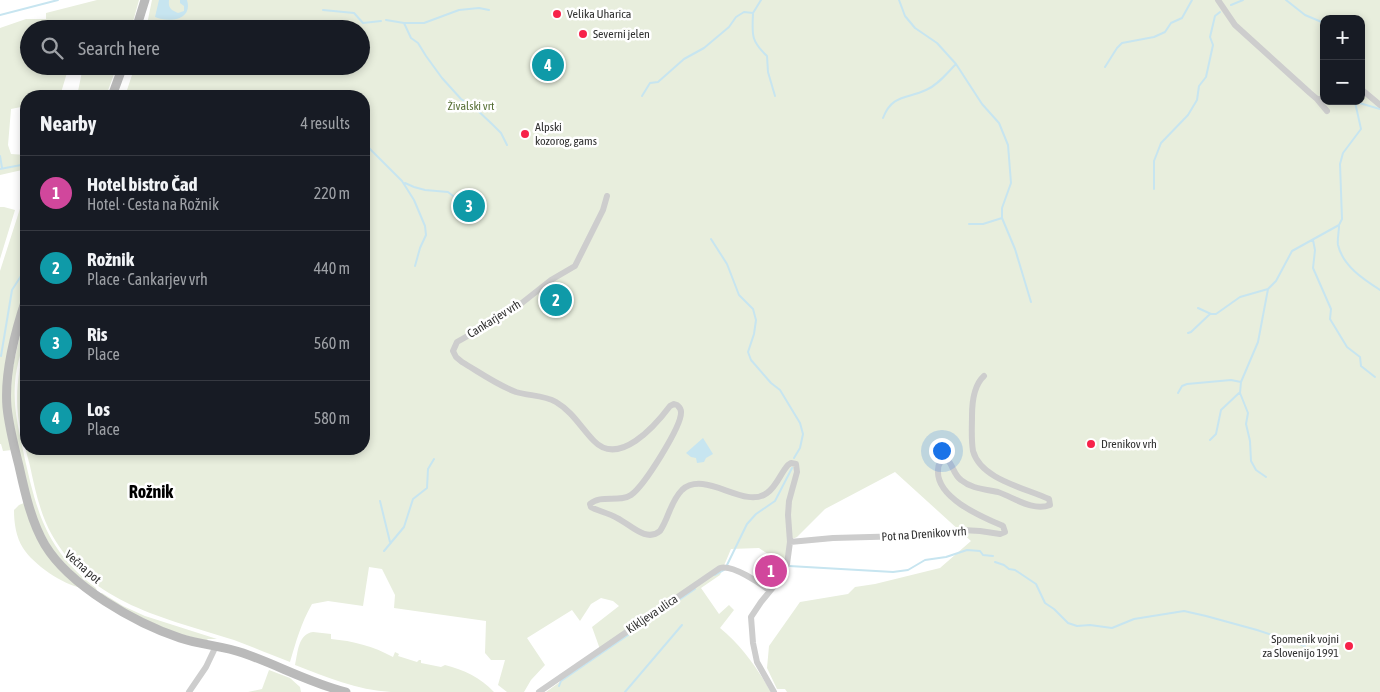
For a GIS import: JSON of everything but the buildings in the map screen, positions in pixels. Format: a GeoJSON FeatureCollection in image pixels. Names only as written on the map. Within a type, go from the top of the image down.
{"type":"FeatureCollection","features":[{"type":"Feature","properties":{"kind":"main road"},"geometry":{"type":"LineString","coordinates":[[139,20],[145,0]]}},
{"type":"Feature","properties":{"kind":"main road"},"geometry":{"type":"LineString","coordinates":[[114,90],[120,75]]}},
{"type":"Feature","properties":{"kind":"main road","name":"Večna pot"},"geometry":{"type":"LineString","coordinates":[[20,324],[8,374],[7,406],[27,501],[45,544],[60,565],[68,573],[117,608],[157,629],[180,638],[244,653],[343,692]]}},
{"type":"Feature","properties":{"kind":"street"},"geometry":{"type":"LineString","coordinates":[[1218,0],[1235,26],[1320,98]]}},
{"type":"Feature","properties":{"kind":"street"},"geometry":{"type":"LineString","coordinates":[[1365,92],[1380,104]]}},
{"type":"Feature","properties":{"kind":"street"},"geometry":{"type":"LineString","coordinates":[[1324,105],[1327,111]]}},
{"type":"Feature","properties":{"kind":"street","name":"Cankarjev vrh"},"geometry":{"type":"LineString","coordinates":[[607,196],[603,210],[575,266],[551,280],[513,310],[457,342],[453,351],[456,357],[513,391],[548,398],[558,403],[583,426],[594,441],[609,450],[617,450],[642,436],[651,429],[670,406],[677,405],[681,412],[680,419],[661,456],[634,493],[624,498],[598,500],[590,504],[595,509],[619,519],[643,534],[652,535],[660,531],[675,499],[689,486],[711,486],[729,490],[745,497],[761,497],[772,489],[788,465],[796,464],[797,472],[789,501],[790,542]]}},
{"type":"Feature","properties":{"kind":"street","name":"Pot na Drenikov vrh"},"geometry":{"type":"LineString","coordinates":[[790,542],[833,538],[907,536],[962,530],[980,530],[1000,534],[1005,532],[1003,526],[972,512],[943,488],[938,478],[938,467],[944,459],[948,459],[957,476],[971,487],[1000,493],[1027,504],[1043,507],[1050,505],[1049,499],[996,476],[981,465],[975,456],[972,440],[972,405],[977,387],[984,376]]}},
{"type":"Feature","properties":{"kind":"street"},"geometry":{"type":"LineString","coordinates":[[774,692],[757,662],[751,617],[784,572],[790,542]]}},
{"type":"Feature","properties":{"kind":"street","name":"Kikljeva ulica"},"geometry":{"type":"LineString","coordinates":[[539,692],[720,568],[726,567],[735,571],[770,591]]}},
{"type":"Feature","properties":{"kind":"street"},"geometry":{"type":"LineString","coordinates":[[189,692],[206,667],[216,646]]}},
{"type":"Feature","properties":{"kind":"green space"},"geometry":{"type":"Polygon","coordinates":[[[97,0],[139,0],[133,20],[23,20],[46,19],[46,13],[97,0]]]}},
{"type":"Feature","properties":{"kind":"green space","name":"Živalski vrt"},"geometry":{"type":"Polygon","coordinates":[[[152,0],[1380,0],[1380,692],[787,692],[785,689],[777,689],[767,668],[769,646],[800,602],[848,594],[855,587],[940,568],[971,541],[895,472],[825,509],[797,537],[788,541],[784,565],[759,548],[731,549],[720,575],[701,588],[719,614],[729,605],[734,610],[720,628],[749,658],[771,692],[546,692],[601,652],[592,627],[619,606],[613,601],[601,598],[591,604],[580,621],[572,610],[527,638],[545,665],[531,680],[524,692],[507,692],[498,685],[505,660],[491,660],[485,653],[486,621],[394,608],[395,595],[382,569],[369,567],[363,606],[328,601],[312,604],[302,625],[290,662],[234,640],[156,615],[109,593],[87,577],[68,558],[52,535],[41,510],[27,455],[370,455],[370,90],[127,90],[132,75],[370,75],[370,20],[148,20],[152,0]]]}},
{"type":"Feature","properties":{"kind":"green space"},"geometry":{"type":"Polygon","coordinates":[[[20,21],[20,75],[66,75],[62,90],[20,90],[20,107],[11,109],[8,145],[11,154],[20,155],[20,170],[0,175],[0,28],[20,21]]]}},
{"type":"Feature","properties":{"kind":"green space"},"geometry":{"type":"Polygon","coordinates":[[[81,75],[114,75],[108,90],[78,90],[81,75]]]}},
{"type":"Feature","properties":{"kind":"green space"},"geometry":{"type":"Polygon","coordinates":[[[0,207],[15,210],[0,259],[0,207]]]}},
{"type":"Feature","properties":{"kind":"green space"},"geometry":{"type":"Polygon","coordinates":[[[20,209],[20,310],[8,357],[12,450],[3,451],[0,444],[0,271],[20,209]]]}},
{"type":"Feature","properties":{"kind":"green space"},"geometry":{"type":"Polygon","coordinates":[[[20,335],[20,357],[15,383],[15,402],[20,434],[20,455],[24,455],[39,513],[55,545],[65,559],[97,591],[75,574],[53,551],[36,519],[20,459],[10,405],[12,371],[20,335]]]}},
{"type":"Feature","properties":{"kind":"green space"},"geometry":{"type":"Polygon","coordinates":[[[20,371],[20,424],[18,415],[17,396],[20,371]]]}},
{"type":"Feature","properties":{"kind":"green space"},"geometry":{"type":"Polygon","coordinates":[[[24,503],[34,531],[82,588],[66,583],[49,573],[34,561],[23,548],[16,530],[14,510],[24,503]]]}},
{"type":"Feature","properties":{"kind":"green space"},"geometry":{"type":"Polygon","coordinates":[[[100,593],[145,616],[217,639],[208,639],[206,641],[173,632],[133,614],[100,593]]]}},
{"type":"Feature","properties":{"kind":"green space"},"geometry":{"type":"Polygon","coordinates":[[[313,632],[331,634],[331,639],[363,645],[393,657],[395,652],[399,654],[398,656],[417,662],[421,660],[421,663],[452,667],[477,678],[494,692],[391,692],[366,689],[342,682],[295,665],[298,649],[304,636],[313,632]]]}},
{"type":"Feature","properties":{"kind":"green space"},"geometry":{"type":"Polygon","coordinates":[[[269,670],[290,678],[300,687],[301,692],[248,692],[262,689],[269,670]]]}},
{"type":"Feature","properties":{"kind":"water"},"geometry":{"type":"Polygon","coordinates":[[[159,0],[169,0],[171,8],[178,13],[184,11],[184,6],[180,3],[180,0],[187,0],[187,12],[173,20],[155,17],[159,0]]]}},
{"type":"Feature","properties":{"kind":"water"},"geometry":{"type":"Polygon","coordinates":[[[703,438],[713,454],[706,458],[704,462],[697,463],[696,458],[686,453],[703,438]]]}},
{"type":"Feature","properties":{"kind":"waterway"},"geometry":{"type":"LineString","coordinates":[[0,15],[58,0]]}},
{"type":"Feature","properties":{"kind":"waterway"},"geometry":{"type":"LineString","coordinates":[[642,96],[650,83],[658,82],[684,59],[704,48],[729,27],[736,17],[744,12],[753,13],[761,0]]}},
{"type":"Feature","properties":{"kind":"waterway"},"geometry":{"type":"LineString","coordinates":[[899,0],[905,16],[915,28],[937,43],[956,64],[982,104],[999,123],[1008,145],[1011,183],[1002,208],[1002,218],[1015,249],[1031,302]]}},
{"type":"Feature","properties":{"kind":"waterway"},"geometry":{"type":"LineString","coordinates":[[1105,67],[1122,43],[1154,37],[1165,32],[1171,23],[1182,18],[1192,0]]}},
{"type":"Feature","properties":{"kind":"waterway"},"geometry":{"type":"LineString","coordinates":[[1231,5],[1243,0]]}},
{"type":"Feature","properties":{"kind":"waterway"},"geometry":{"type":"LineString","coordinates":[[1286,0],[1305,15],[1320,21]]}},
{"type":"Feature","properties":{"kind":"waterway"},"geometry":{"type":"LineString","coordinates":[[386,20],[404,23],[424,23],[459,10],[479,8],[489,10]]}},
{"type":"Feature","properties":{"kind":"waterway"},"geometry":{"type":"LineString","coordinates":[[323,10],[354,13],[360,20]]}},
{"type":"Feature","properties":{"kind":"waterway"},"geometry":{"type":"LineString","coordinates":[[1154,189],[1154,161],[1161,143],[1188,115],[1197,100],[1199,86],[1206,77],[1213,45],[1210,37],[1215,16],[1220,12]]}},
{"type":"Feature","properties":{"kind":"waterway"},"geometry":{"type":"LineString","coordinates":[[753,14],[755,42],[767,56],[768,72],[775,96]]}},
{"type":"Feature","properties":{"kind":"waterway"},"geometry":{"type":"LineString","coordinates":[[370,22],[381,21]]}},
{"type":"Feature","properties":{"kind":"waterway"},"geometry":{"type":"LineString","coordinates":[[404,23],[411,38],[418,43],[442,78],[461,99],[474,107],[501,133],[507,145]]}},
{"type":"Feature","properties":{"kind":"waterway"},"geometry":{"type":"LineString","coordinates":[[883,118],[887,110],[896,101],[930,88],[956,64]]}},
{"type":"Feature","properties":{"kind":"waterway"},"geometry":{"type":"LineString","coordinates":[[1198,308],[1211,314],[1216,314],[1240,297],[1268,289],[1276,281],[1292,251],[1339,225],[1342,219],[1340,164],[1343,153],[1361,129],[1356,105]]}},
{"type":"Feature","properties":{"kind":"waterway"},"geometry":{"type":"LineString","coordinates":[[1365,105],[1380,109]]}},
{"type":"Feature","properties":{"kind":"waterway"},"geometry":{"type":"LineString","coordinates":[[370,149],[402,181],[414,200],[425,226],[426,235],[415,266]]}},
{"type":"Feature","properties":{"kind":"waterway"},"geometry":{"type":"LineString","coordinates":[[0,156],[2,168]]}},
{"type":"Feature","properties":{"kind":"waterway"},"geometry":{"type":"LineString","coordinates":[[0,169],[20,165]]}},
{"type":"Feature","properties":{"kind":"waterway"},"geometry":{"type":"LineString","coordinates":[[405,183],[425,190],[448,192],[457,199],[472,205],[480,212]]}},
{"type":"Feature","properties":{"kind":"waterway"},"geometry":{"type":"LineString","coordinates":[[969,224],[983,224],[1002,218]]}},
{"type":"Feature","properties":{"kind":"waterway"},"geometry":{"type":"LineString","coordinates":[[1339,226],[1338,245],[1344,259],[1349,266],[1380,290]]}},
{"type":"Feature","properties":{"kind":"waterway"},"geometry":{"type":"LineString","coordinates":[[711,239],[727,264],[739,295],[753,309],[756,320],[748,352],[751,360],[771,383],[780,390],[800,423],[803,434],[800,448],[794,458]]}},
{"type":"Feature","properties":{"kind":"waterway"},"geometry":{"type":"LineString","coordinates":[[1313,240],[1315,250],[1313,268],[1331,309],[1330,319],[1347,347],[1360,357],[1361,366],[1375,377]]}},
{"type":"Feature","properties":{"kind":"waterway"},"geometry":{"type":"LineString","coordinates":[[1,356],[12,290],[20,277]]}},
{"type":"Feature","properties":{"kind":"waterway"},"geometry":{"type":"LineString","coordinates":[[1178,393],[1182,386],[1187,384],[1231,380],[1241,382],[1258,342],[1268,289]]}},
{"type":"Feature","properties":{"kind":"waterway"},"geometry":{"type":"LineString","coordinates":[[1188,333],[1210,314]]}},
{"type":"Feature","properties":{"kind":"waterway"},"geometry":{"type":"LineString","coordinates":[[1241,382],[1240,393],[1248,413],[1246,424],[1250,441],[1251,461],[1256,470],[1266,477]]}},
{"type":"Feature","properties":{"kind":"waterway"},"geometry":{"type":"LineString","coordinates":[[1210,440],[1216,434],[1221,410],[1239,393]]}},
{"type":"Feature","properties":{"kind":"waterway"},"geometry":{"type":"LineString","coordinates":[[384,551],[404,527],[413,499],[427,488],[428,469],[434,459]]}},
{"type":"Feature","properties":{"kind":"waterway"},"geometry":{"type":"LineString","coordinates":[[727,565],[747,524],[756,514],[775,501],[792,468]]}},
{"type":"Feature","properties":{"kind":"waterway"},"geometry":{"type":"LineString","coordinates":[[380,501],[390,542]]}},
{"type":"Feature","properties":{"kind":"waterway"},"geometry":{"type":"LineString","coordinates":[[789,566],[893,572],[908,570],[925,560],[946,557],[967,550],[980,551],[983,555],[993,556]]}},
{"type":"Feature","properties":{"kind":"waterway"},"geometry":{"type":"LineString","coordinates":[[995,562],[1015,570],[1036,584],[1045,603],[1068,623],[1077,626],[1090,625],[1112,628],[1134,619],[1184,611],[1257,630],[1305,646]]}},
{"type":"Feature","properties":{"kind":"waterway"},"geometry":{"type":"LineString","coordinates":[[715,575],[724,570]]}},
{"type":"Feature","properties":{"kind":"waterway"},"geometry":{"type":"LineString","coordinates":[[559,686],[561,681],[695,589]]}},
{"type":"Feature","properties":{"kind":"waterway"},"geometry":{"type":"LineString","coordinates":[[625,692],[682,625]]}},
{"type":"Feature","properties":{"kind":"place","name":"Velika Uharica"},"geometry":{"type":"Point","coordinates":[557,14]}},
{"type":"Feature","properties":{"kind":"place","name":"Severni jelen"},"geometry":{"type":"Point","coordinates":[583,34]}},
{"type":"Feature","properties":{"kind":"place","name":"Los"},"geometry":{"type":"Point","coordinates":[548,65]}},
{"type":"Feature","properties":{"kind":"place","name":"Alpski kozorog, gams"},"geometry":{"type":"Point","coordinates":[525,134]}},
{"type":"Feature","properties":{"kind":"place","name":"Ris"},"geometry":{"type":"Point","coordinates":[469,206]}},
{"type":"Feature","properties":{"kind":"place","name":"Rožnik"},"geometry":{"type":"Point","coordinates":[556,300]}},
{"type":"Feature","properties":{"kind":"place","name":"Drenikov vrh"},"geometry":{"type":"Point","coordinates":[1091,444]}},
{"type":"Feature","properties":{"kind":"place","name":"Hotel bistro Čad"},"geometry":{"type":"Point","coordinates":[771,571]}},
{"type":"Feature","properties":{"kind":"place","name":"Spomenik vojni za Slovenijo 1991"},"geometry":{"type":"Point","coordinates":[1349,646]}},
{"type":"Feature","properties":{"kind":"district","name":"Rožnik"},"geometry":{"type":"Point","coordinates":[151,491]}}]}
